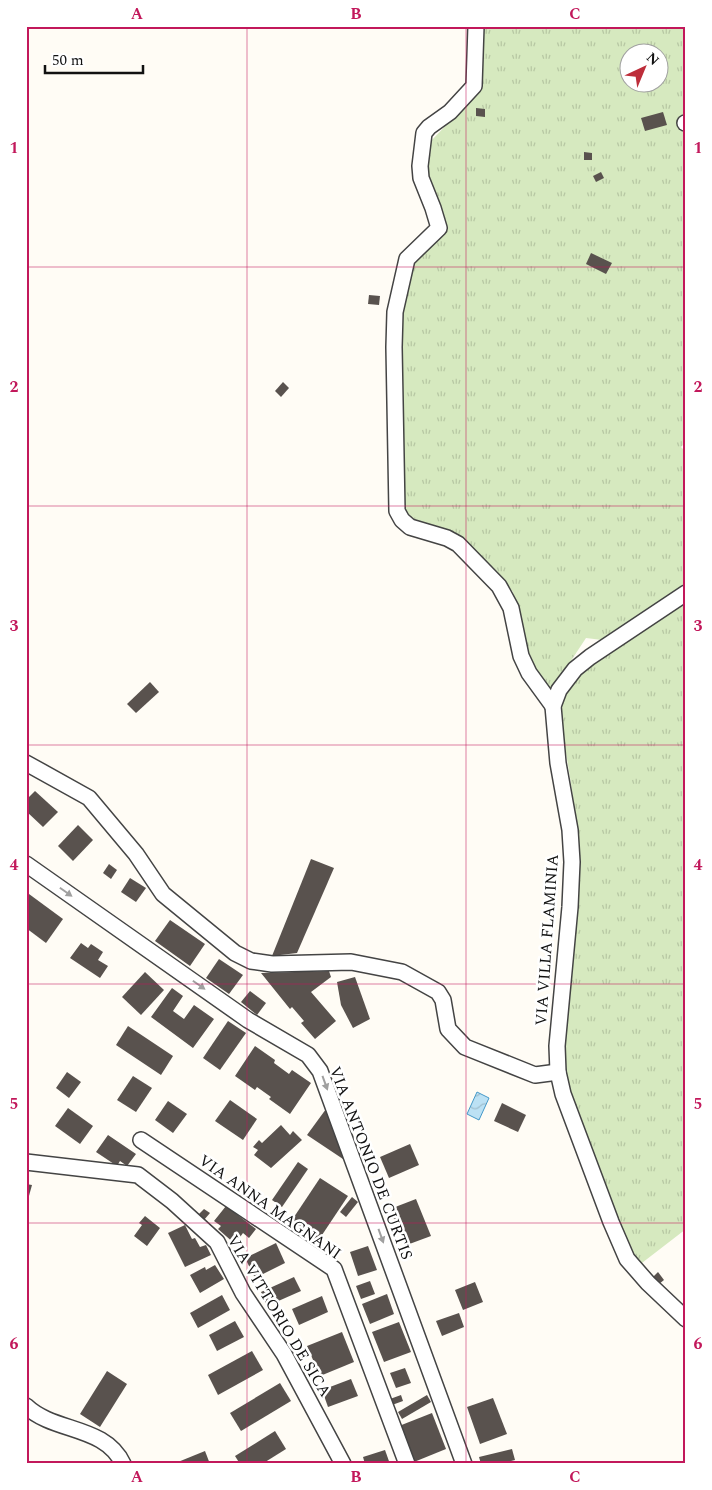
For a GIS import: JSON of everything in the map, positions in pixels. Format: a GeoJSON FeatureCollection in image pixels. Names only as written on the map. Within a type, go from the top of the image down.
{"type":"FeatureCollection","features":[{"type":"Feature","properties":{"kind":"street"},"geometry":{"type":"LineString","coordinates":[[476,26],[474,86],[450,112],[428,127],[424,133],[420,166],[421,178],[434,208],[439,228],[406,259],[395,312],[397,511],[402,520],[410,527],[447,538],[458,544],[499,586],[511,608],[521,656],[530,673],[553,706]]}},
{"type":"Feature","properties":{"kind":"street"},"geometry":{"type":"LineString","coordinates":[[553,706],[559,690],[575,670],[590,657],[686,593]]}},
{"type":"Feature","properties":{"kind":"street","name":"VIA VILLA FLAMINIA"},"geometry":{"type":"LineString","coordinates":[[553,706],[558,763],[570,830],[572,862],[570,907],[557,1046],[558,1072],[566,1103],[610,1222],[626,1259],[686,1319]]}},
{"type":"Feature","properties":{"kind":"street"},"geometry":{"type":"LineString","coordinates":[[26,763],[89,798],[136,854],[163,894],[235,953],[251,961],[272,964],[350,962],[402,972],[438,992],[443,1000],[448,1029],[465,1047],[535,1075],[558,1072]]}},
{"type":"Feature","properties":{"kind":"street","name":"VIA ANTONIO DE CURTIS"},"geometry":{"type":"LineString","coordinates":[[26,864],[248,1020],[308,1055],[320,1071],[464,1464]]}},
{"type":"Feature","properties":{"kind":"street","name":"VIA ANNA MAGNANI"},"geometry":{"type":"LineString","coordinates":[[141,1140],[334,1269],[407,1464]]}},
{"type":"Feature","properties":{"kind":"street","name":"VIA VITTORIO DE SICA"},"geometry":{"type":"LineString","coordinates":[[26,1162],[138,1175],[172,1201],[217,1242],[243,1292],[284,1354],[343,1464]]}},
{"type":"Feature","properties":{"kind":"street"},"geometry":{"type":"LineString","coordinates":[[26,1406],[46,1419],[100,1439],[115,1452],[123,1464]]}},
{"type":"Feature","properties":{"kind":"green space"},"geometry":{"type":"Polygon","coordinates":[[[482,26],[686,26],[686,442],[681,447],[686,452],[686,583],[602,640],[586,638],[550,690],[524,654],[513,592],[480,558],[446,530],[424,527],[406,519],[401,494],[402,312],[411,267],[417,255],[445,230],[428,181],[427,163],[430,142],[480,90],[482,26]]]}},
{"type":"Feature","properties":{"kind":"green space"},"geometry":{"type":"Polygon","coordinates":[[[686,597],[686,1229],[638,1266],[627,1243],[569,1090],[565,1040],[566,1014],[578,908],[579,862],[573,799],[560,717],[565,692],[579,672],[686,597]]]}},
{"type":"Feature","properties":{"kind":"water"},"geometry":{"type":"Polygon","coordinates":[[[477,1092],[489,1098],[479,1120],[467,1114],[477,1092]]]}},
{"type":"Feature","properties":{"kind":"building"},"geometry":{"type":"Polygon","coordinates":[[[476,108],[485,109],[485,117],[476,116],[476,108]]]}},
{"type":"Feature","properties":{"kind":"building"},"geometry":{"type":"Polygon","coordinates":[[[663,112],[667,125],[645,131],[641,118],[663,112]]]}},
{"type":"Feature","properties":{"kind":"building"},"geometry":{"type":"Polygon","coordinates":[[[584,152],[592,153],[592,160],[584,160],[584,152]]]}},
{"type":"Feature","properties":{"kind":"building"},"geometry":{"type":"Polygon","coordinates":[[[601,172],[604,178],[596,182],[593,176],[601,172]]]}},
{"type":"Feature","properties":{"kind":"building"},"geometry":{"type":"Polygon","coordinates":[[[591,253],[612,263],[606,274],[586,264],[591,253]]]}},
{"type":"Feature","properties":{"kind":"building"},"geometry":{"type":"Polygon","coordinates":[[[369,295],[380,296],[379,305],[368,304],[369,295]]]}},
{"type":"Feature","properties":{"kind":"building"},"geometry":{"type":"Polygon","coordinates":[[[283,382],[289,388],[281,397],[275,391],[283,382]]]}},
{"type":"Feature","properties":{"kind":"building"},"geometry":{"type":"Polygon","coordinates":[[[150,682],[159,692],[136,713],[127,704],[150,682]]]}},
{"type":"Feature","properties":{"kind":"building"},"geometry":{"type":"Polygon","coordinates":[[[35,791],[58,812],[43,827],[26,811],[26,800],[35,791]]]}},
{"type":"Feature","properties":{"kind":"building"},"geometry":{"type":"Polygon","coordinates":[[[78,825],[93,840],[73,861],[58,846],[78,825]]]}},
{"type":"Feature","properties":{"kind":"building"},"geometry":{"type":"Polygon","coordinates":[[[311,859],[334,868],[297,953],[272,956],[311,859]]]}},
{"type":"Feature","properties":{"kind":"building"},"geometry":{"type":"Polygon","coordinates":[[[109,864],[117,870],[111,879],[103,873],[109,864]]]}},
{"type":"Feature","properties":{"kind":"building"},"geometry":{"type":"Polygon","coordinates":[[[130,878],[146,888],[136,902],[121,892],[130,878]]]}},
{"type":"Feature","properties":{"kind":"building"},"geometry":{"type":"Polygon","coordinates":[[[29,894],[63,919],[46,943],[26,928],[26,898],[29,894]]]}},
{"type":"Feature","properties":{"kind":"building"},"geometry":{"type":"Polygon","coordinates":[[[170,920],[205,944],[190,966],[155,941],[170,920]]]}},
{"type":"Feature","properties":{"kind":"building"},"geometry":{"type":"Polygon","coordinates":[[[81,943],[88,948],[91,944],[103,952],[98,960],[108,966],[100,978],[70,958],[81,943]]]}},
{"type":"Feature","properties":{"kind":"building"},"geometry":{"type":"Polygon","coordinates":[[[219,959],[243,975],[229,994],[206,978],[219,959]]]}},
{"type":"Feature","properties":{"kind":"building"},"geometry":{"type":"Polygon","coordinates":[[[329,971],[331,977],[311,992],[336,1021],[315,1039],[301,1023],[304,1021],[292,1007],[290,1009],[261,973],[329,971]]]}},
{"type":"Feature","properties":{"kind":"building"},"geometry":{"type":"Polygon","coordinates":[[[145,972],[164,990],[141,1015],[122,997],[145,972]]]}},
{"type":"Feature","properties":{"kind":"building"},"geometry":{"type":"Polygon","coordinates":[[[355,977],[370,1019],[353,1028],[341,1005],[337,982],[355,977]]]}},
{"type":"Feature","properties":{"kind":"building"},"geometry":{"type":"Polygon","coordinates":[[[172,988],[183,996],[173,1011],[184,1019],[194,1005],[214,1019],[193,1048],[151,1017],[172,988]]]}},
{"type":"Feature","properties":{"kind":"building"},"geometry":{"type":"Polygon","coordinates":[[[250,991],[266,1003],[257,1015],[241,1002],[250,991]]]}},
{"type":"Feature","properties":{"kind":"building"},"geometry":{"type":"Polygon","coordinates":[[[228,1021],[246,1033],[220,1070],[203,1058],[228,1021]]]}},
{"type":"Feature","properties":{"kind":"building"},"geometry":{"type":"Polygon","coordinates":[[[128,1026],[173,1056],[161,1075],[116,1045],[128,1026]]]}},
{"type":"Feature","properties":{"kind":"building"},"geometry":{"type":"Polygon","coordinates":[[[255,1046],[275,1060],[274,1063],[289,1074],[292,1070],[311,1083],[290,1114],[269,1099],[271,1097],[257,1087],[255,1090],[235,1076],[255,1046]]]}},
{"type":"Feature","properties":{"kind":"building"},"geometry":{"type":"Polygon","coordinates":[[[67,1072],[81,1082],[69,1098],[56,1088],[67,1072]]]}},
{"type":"Feature","properties":{"kind":"building"},"geometry":{"type":"Polygon","coordinates":[[[133,1076],[152,1088],[136,1112],[117,1100],[133,1076]]]}},
{"type":"Feature","properties":{"kind":"building"},"geometry":{"type":"Polygon","coordinates":[[[230,1100],[257,1119],[243,1140],[215,1121],[230,1100]]]}},
{"type":"Feature","properties":{"kind":"building"},"geometry":{"type":"Polygon","coordinates":[[[168,1101],[187,1114],[173,1133],[155,1120],[168,1101]]]}},
{"type":"Feature","properties":{"kind":"building"},"geometry":{"type":"Polygon","coordinates":[[[502,1103],[526,1115],[518,1132],[494,1121],[502,1103]]]}},
{"type":"Feature","properties":{"kind":"building"},"geometry":{"type":"Polygon","coordinates":[[[68,1108],[93,1126],[80,1144],[55,1126],[68,1108]]]}},
{"type":"Feature","properties":{"kind":"building"},"geometry":{"type":"Polygon","coordinates":[[[326,1109],[346,1161],[307,1135],[326,1109]]]}},
{"type":"Feature","properties":{"kind":"building"},"geometry":{"type":"Polygon","coordinates":[[[281,1125],[290,1135],[293,1131],[302,1140],[271,1168],[254,1155],[258,1150],[253,1147],[259,1140],[262,1143],[281,1125]]]}},
{"type":"Feature","properties":{"kind":"building"},"geometry":{"type":"Polygon","coordinates":[[[108,1135],[136,1154],[127,1166],[120,1161],[117,1166],[96,1152],[108,1135]]]}},
{"type":"Feature","properties":{"kind":"building"},"geometry":{"type":"Polygon","coordinates":[[[410,1144],[419,1165],[389,1178],[380,1157],[410,1144]]]}},
{"type":"Feature","properties":{"kind":"building"},"geometry":{"type":"Polygon","coordinates":[[[298,1162],[308,1169],[282,1207],[272,1200],[298,1162]]]}},
{"type":"Feature","properties":{"kind":"building"},"geometry":{"type":"Polygon","coordinates":[[[320,1178],[348,1196],[316,1244],[288,1226],[320,1178]]]}},
{"type":"Feature","properties":{"kind":"building"},"geometry":{"type":"Polygon","coordinates":[[[26,1184],[32,1185],[27,1203],[26,1203],[26,1184]]]}},
{"type":"Feature","properties":{"kind":"building"},"geometry":{"type":"Polygon","coordinates":[[[352,1197],[358,1202],[346,1217],[340,1212],[352,1197]]]}},
{"type":"Feature","properties":{"kind":"building"},"geometry":{"type":"Polygon","coordinates":[[[416,1199],[431,1236],[404,1246],[390,1209],[416,1199]]]}},
{"type":"Feature","properties":{"kind":"building"},"geometry":{"type":"Polygon","coordinates":[[[226,1206],[256,1229],[249,1238],[243,1233],[235,1244],[218,1229],[221,1226],[214,1221],[226,1206]]]}},
{"type":"Feature","properties":{"kind":"building"},"geometry":{"type":"Polygon","coordinates":[[[204,1209],[210,1213],[204,1220],[198,1215],[204,1209]]]}},
{"type":"Feature","properties":{"kind":"building"},"geometry":{"type":"Polygon","coordinates":[[[145,1216],[160,1228],[147,1246],[134,1236],[142,1225],[139,1223],[145,1216]]]}},
{"type":"Feature","properties":{"kind":"building"},"geometry":{"type":"Polygon","coordinates":[[[185,1225],[192,1239],[195,1238],[200,1247],[206,1245],[211,1255],[185,1267],[168,1233],[185,1225]]]}},
{"type":"Feature","properties":{"kind":"building"},"geometry":{"type":"Polygon","coordinates":[[[276,1243],[285,1263],[255,1278],[245,1258],[276,1243]]]}},
{"type":"Feature","properties":{"kind":"building"},"geometry":{"type":"Polygon","coordinates":[[[368,1246],[377,1270],[358,1276],[350,1252],[368,1246]]]}},
{"type":"Feature","properties":{"kind":"building"},"geometry":{"type":"Polygon","coordinates":[[[215,1265],[224,1279],[200,1293],[190,1275],[205,1267],[206,1270],[215,1265]]]}},
{"type":"Feature","properties":{"kind":"building"},"geometry":{"type":"Polygon","coordinates":[[[658,1272],[664,1280],[659,1284],[653,1277],[658,1272]]]}},
{"type":"Feature","properties":{"kind":"building"},"geometry":{"type":"Polygon","coordinates":[[[294,1277],[301,1291],[267,1306],[261,1292],[294,1277]]]}},
{"type":"Feature","properties":{"kind":"building"},"geometry":{"type":"Polygon","coordinates":[[[370,1281],[375,1294],[361,1299],[356,1286],[370,1281]]]}},
{"type":"Feature","properties":{"kind":"building"},"geometry":{"type":"Polygon","coordinates":[[[475,1282],[483,1302],[463,1310],[455,1290],[475,1282]]]}},
{"type":"Feature","properties":{"kind":"building"},"geometry":{"type":"Polygon","coordinates":[[[387,1294],[394,1314],[370,1324],[362,1304],[387,1294]]]}},
{"type":"Feature","properties":{"kind":"building"},"geometry":{"type":"Polygon","coordinates":[[[222,1295],[230,1310],[198,1328],[190,1313],[222,1295]]]}},
{"type":"Feature","properties":{"kind":"building"},"geometry":{"type":"Polygon","coordinates":[[[322,1296],[328,1312],[299,1325],[292,1309],[322,1296]]]}},
{"type":"Feature","properties":{"kind":"building"},"geometry":{"type":"Polygon","coordinates":[[[459,1313],[464,1327],[442,1336],[436,1321],[459,1313]]]}},
{"type":"Feature","properties":{"kind":"building"},"geometry":{"type":"Polygon","coordinates":[[[235,1321],[244,1337],[217,1351],[209,1335],[235,1321]]]}},
{"type":"Feature","properties":{"kind":"building"},"geometry":{"type":"Polygon","coordinates":[[[399,1322],[411,1352],[384,1362],[372,1332],[399,1322]]]}},
{"type":"Feature","properties":{"kind":"building"},"geometry":{"type":"Polygon","coordinates":[[[342,1332],[354,1362],[320,1376],[307,1346],[342,1332]]]}},
{"type":"Feature","properties":{"kind":"building"},"geometry":{"type":"Polygon","coordinates":[[[252,1351],[263,1370],[218,1395],[208,1375],[252,1351]]]}},
{"type":"Feature","properties":{"kind":"building"},"geometry":{"type":"Polygon","coordinates":[[[405,1368],[411,1383],[396,1388],[390,1373],[405,1368]]]}},
{"type":"Feature","properties":{"kind":"building"},"geometry":{"type":"Polygon","coordinates":[[[107,1371],[127,1384],[100,1427],[80,1414],[107,1371]]]}},
{"type":"Feature","properties":{"kind":"building"},"geometry":{"type":"Polygon","coordinates":[[[351,1379],[358,1396],[328,1407],[322,1390],[351,1379]]]}},
{"type":"Feature","properties":{"kind":"building"},"geometry":{"type":"Polygon","coordinates":[[[280,1383],[291,1401],[241,1431],[230,1413],[280,1383]]]}},
{"type":"Feature","properties":{"kind":"building"},"geometry":{"type":"Polygon","coordinates":[[[401,1395],[403,1401],[392,1405],[390,1399],[401,1395]]]}},
{"type":"Feature","properties":{"kind":"building"},"geometry":{"type":"Polygon","coordinates":[[[427,1395],[431,1402],[402,1419],[398,1412],[427,1395]]]}},
{"type":"Feature","properties":{"kind":"building"},"geometry":{"type":"Polygon","coordinates":[[[493,1398],[507,1434],[480,1444],[467,1407],[493,1398]]]}},
{"type":"Feature","properties":{"kind":"building"},"geometry":{"type":"Polygon","coordinates":[[[432,1413],[446,1449],[414,1462],[399,1426],[432,1413]]]}},
{"type":"Feature","properties":{"kind":"building"},"geometry":{"type":"Polygon","coordinates":[[[275,1431],[286,1449],[262,1464],[240,1464],[235,1456],[275,1431]]]}},
{"type":"Feature","properties":{"kind":"building"},"geometry":{"type":"Polygon","coordinates":[[[512,1449],[515,1460],[498,1464],[481,1464],[479,1457],[512,1449]]]}},
{"type":"Feature","properties":{"kind":"building"},"geometry":{"type":"Polygon","coordinates":[[[385,1450],[390,1464],[365,1464],[363,1457],[385,1450]]]}},
{"type":"Feature","properties":{"kind":"building"},"geometry":{"type":"Polygon","coordinates":[[[205,1451],[210,1464],[173,1464],[205,1451]]]}}]}
